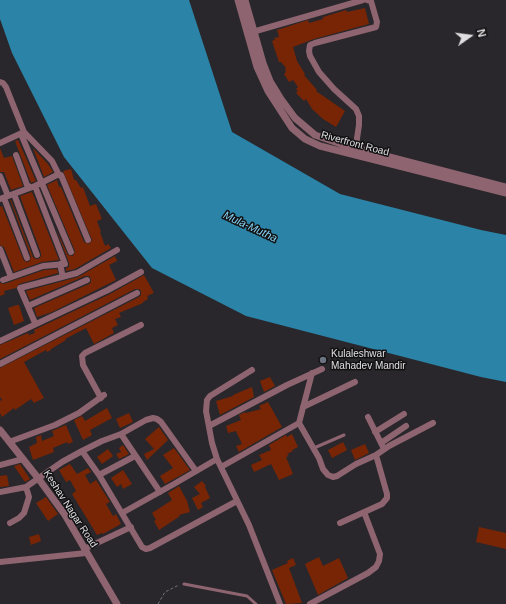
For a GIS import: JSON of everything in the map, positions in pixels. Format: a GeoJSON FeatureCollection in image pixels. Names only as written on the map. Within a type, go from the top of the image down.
{"type":"FeatureCollection","features":[{"type":"Feature","properties":{"kind":"street","name":"Riverfront Road"},"geometry":{"type":"LineString","coordinates":[[238,0],[270,81],[280,99],[295,118],[315,135],[355,152],[505,190]]}},
{"type":"Feature","properties":{"kind":"street","name":"Riverfront Road"},"geometry":{"type":"LineString","coordinates":[[245,0],[250,32]]}},
{"type":"Feature","properties":{"kind":"street"},"geometry":{"type":"LineString","coordinates":[[250,32],[363,0]]}},
{"type":"Feature","properties":{"kind":"street"},"geometry":{"type":"LineString","coordinates":[[355,152],[359,120],[356,109],[334,89],[319,72],[310,56],[309,51],[310,45],[315,42],[376,27],[377,22],[371,1],[367,0]]}},
{"type":"Feature","properties":{"kind":"street"},"geometry":{"type":"LineString","coordinates":[[0,82],[6,87],[42,182],[71,252]]}},
{"type":"Feature","properties":{"kind":"street"},"geometry":{"type":"LineString","coordinates":[[0,143],[23,133]]}},
{"type":"Feature","properties":{"kind":"street"},"geometry":{"type":"LineString","coordinates":[[23,133],[52,161],[62,177],[88,240]]}},
{"type":"Feature","properties":{"kind":"street"},"geometry":{"type":"LineString","coordinates":[[3,280],[44,266],[65,264],[50,225],[32,186],[27,185],[16,156]]}},
{"type":"Feature","properties":{"kind":"street"},"geometry":{"type":"LineString","coordinates":[[6,197],[59,174]]}},
{"type":"Feature","properties":{"kind":"street"},"geometry":{"type":"LineString","coordinates":[[0,176],[26,258]]}},
{"type":"Feature","properties":{"kind":"street"},"geometry":{"type":"LineString","coordinates":[[6,197],[37,255]]}},
{"type":"Feature","properties":{"kind":"street"},"geometry":{"type":"LineString","coordinates":[[50,225],[58,222]]}},
{"type":"Feature","properties":{"kind":"street"},"geometry":{"type":"LineString","coordinates":[[0,249],[11,277]]}},
{"type":"Feature","properties":{"kind":"street"},"geometry":{"type":"LineString","coordinates":[[35,323],[20,288],[77,273],[117,250]]}},
{"type":"Feature","properties":{"kind":"street"},"geometry":{"type":"LineString","coordinates":[[60,264],[62,273]]}},
{"type":"Feature","properties":{"kind":"street"},"geometry":{"type":"LineString","coordinates":[[0,340],[108,290],[141,272]]}},
{"type":"Feature","properties":{"kind":"street"},"geometry":{"type":"LineString","coordinates":[[28,306],[87,280]]}},
{"type":"Feature","properties":{"kind":"street"},"geometry":{"type":"LineString","coordinates":[[0,364],[137,293]]}},
{"type":"Feature","properties":{"kind":"street"},"geometry":{"type":"LineString","coordinates":[[9,442],[54,425],[79,413],[103,397],[83,364],[82,356],[90,350],[141,325]]}},
{"type":"Feature","properties":{"kind":"street"},"geometry":{"type":"LineString","coordinates":[[209,426],[322,369]]}},
{"type":"Feature","properties":{"kind":"street"},"geometry":{"type":"LineString","coordinates":[[252,370],[210,396],[206,405],[212,443],[217,459],[255,539],[280,604]]}},
{"type":"Feature","properties":{"kind":"street"},"geometry":{"type":"LineString","coordinates":[[312,373],[299,423],[314,448],[323,469],[328,475],[333,477],[337,476],[356,464],[376,455],[384,449],[433,423]]}},
{"type":"Feature","properties":{"kind":"street"},"geometry":{"type":"LineString","coordinates":[[303,407],[355,382]]}},
{"type":"Feature","properties":{"kind":"street"},"geometry":{"type":"LineString","coordinates":[[375,432],[404,414]]}},
{"type":"Feature","properties":{"kind":"street"},"geometry":{"type":"LineString","coordinates":[[368,416],[384,449]]}},
{"type":"Feature","properties":{"kind":"street"},"geometry":{"type":"LineString","coordinates":[[0,492],[26,487],[82,451],[153,418],[161,422],[196,471]]}},
{"type":"Feature","properties":{"kind":"street"},"geometry":{"type":"LineString","coordinates":[[221,467],[299,423]]}},
{"type":"Feature","properties":{"kind":"street"},"geometry":{"type":"LineString","coordinates":[[381,443],[406,426]]}},
{"type":"Feature","properties":{"kind":"street","name":"Keshav Nagar Road"},"geometry":{"type":"LineString","coordinates":[[0,430],[65,515],[117,604]]}},
{"type":"Feature","properties":{"kind":"street"},"geometry":{"type":"LineString","coordinates":[[121,434],[160,492]]}},
{"type":"Feature","properties":{"kind":"street"},"geometry":{"type":"LineString","coordinates":[[82,451],[99,475],[142,547],[146,549],[237,501]]}},
{"type":"Feature","properties":{"kind":"street"},"geometry":{"type":"LineString","coordinates":[[340,523],[382,504],[387,498],[376,455]]}},
{"type":"Feature","properties":{"kind":"street"},"geometry":{"type":"LineString","coordinates":[[99,475],[135,456]]}},
{"type":"Feature","properties":{"kind":"street"},"geometry":{"type":"LineString","coordinates":[[0,464],[23,459]]}},
{"type":"Feature","properties":{"kind":"street"},"geometry":{"type":"LineString","coordinates":[[122,513],[217,459]]}},
{"type":"Feature","properties":{"kind":"street"},"geometry":{"type":"LineString","coordinates":[[10,523],[24,513],[29,497],[26,487]]}},
{"type":"Feature","properties":{"kind":"street"},"geometry":{"type":"LineString","coordinates":[[310,604],[368,573],[376,567],[380,554],[364,512]]}},
{"type":"Feature","properties":{"kind":"street"},"geometry":{"type":"LineString","coordinates":[[0,562],[85,551],[130,527]]}},
{"type":"Feature","properties":{"kind":"lane"},"geometry":{"type":"LineString","coordinates":[[314,448],[344,435]]}},
{"type":"Feature","properties":{"kind":"lane"},"geometry":{"type":"LineString","coordinates":[[184,584],[247,596],[256,604]]}},
{"type":"Feature","properties":{"kind":"path"},"geometry":{"type":"LineString","coordinates":[[158,604],[165,592],[176,586],[184,584]]}},
{"type":"Feature","properties":{"kind":"water","name":"Mula-Mutha"},"geometry":{"type":"Polygon","coordinates":[[[0,0],[189,0],[232,132],[340,194],[506,235],[506,382],[481,377],[246,316],[152,268],[64,157],[12,53],[0,19],[0,0]]]}},
{"type":"Feature","properties":{"kind":"building"},"geometry":{"type":"Polygon","coordinates":[[[365,8],[369,24],[314,39],[293,47],[297,61],[305,74],[304,75],[317,90],[316,91],[345,111],[336,127],[323,119],[312,109],[306,99],[304,101],[296,93],[298,91],[296,89],[298,87],[293,80],[289,82],[284,74],[286,72],[286,68],[281,62],[279,62],[272,41],[275,40],[274,38],[279,37],[277,30],[308,20],[309,23],[323,19],[323,17],[346,10],[347,12],[365,8]]]}},
{"type":"Feature","properties":{"kind":"building"},"geometry":{"type":"Polygon","coordinates":[[[18,140],[36,181],[31,183],[15,141],[18,140]]]}},
{"type":"Feature","properties":{"kind":"building"},"geometry":{"type":"Polygon","coordinates":[[[0,148],[4,158],[12,156],[23,186],[11,190],[4,172],[0,172],[0,148]]]}},
{"type":"Feature","properties":{"kind":"building"},"geometry":{"type":"Polygon","coordinates":[[[33,148],[48,164],[53,172],[44,177],[33,148]]]}},
{"type":"Feature","properties":{"kind":"building"},"geometry":{"type":"Polygon","coordinates":[[[71,169],[74,180],[76,180],[81,188],[83,187],[90,206],[96,204],[102,219],[97,221],[100,232],[105,246],[108,244],[111,248],[75,269],[66,271],[66,268],[69,267],[69,263],[56,229],[68,255],[73,256],[75,251],[47,185],[57,180],[84,242],[89,244],[92,240],[63,171],[71,169]]]}},
{"type":"Feature","properties":{"kind":"building"},"geometry":{"type":"Polygon","coordinates":[[[32,192],[59,260],[42,262],[14,272],[4,247],[0,245],[0,207],[2,206],[24,261],[29,262],[31,257],[10,200],[33,257],[39,259],[41,253],[20,196],[32,192]]]}},
{"type":"Feature","properties":{"kind":"building"},"geometry":{"type":"Polygon","coordinates":[[[115,256],[117,261],[109,265],[116,280],[52,312],[37,317],[34,308],[89,284],[91,279],[89,276],[85,276],[30,300],[26,291],[78,277],[115,256]]]}},
{"type":"Feature","properties":{"kind":"building"},"geometry":{"type":"Polygon","coordinates":[[[57,269],[58,273],[19,284],[16,288],[4,291],[5,294],[0,296],[0,283],[4,284],[44,270],[57,269]]]}},
{"type":"Feature","properties":{"kind":"building"},"geometry":{"type":"Polygon","coordinates":[[[144,275],[154,293],[147,296],[148,299],[143,303],[119,313],[121,317],[115,319],[118,325],[112,328],[114,333],[94,344],[86,328],[65,339],[66,340],[51,350],[47,352],[46,350],[24,362],[44,398],[34,403],[31,399],[15,410],[14,408],[2,417],[0,413],[0,401],[2,400],[0,397],[0,368],[139,297],[141,295],[141,291],[139,289],[135,289],[0,359],[0,345],[28,333],[29,335],[35,333],[34,330],[110,294],[144,275]]]}},
{"type":"Feature","properties":{"kind":"building"},"geometry":{"type":"Polygon","coordinates":[[[19,305],[24,321],[14,325],[8,308],[19,305]]]}},
{"type":"Feature","properties":{"kind":"building"},"geometry":{"type":"Polygon","coordinates":[[[270,377],[275,386],[264,392],[260,381],[270,377]]]}},
{"type":"Feature","properties":{"kind":"building"},"geometry":{"type":"Polygon","coordinates":[[[252,387],[254,397],[220,415],[216,401],[233,396],[252,387]]]}},
{"type":"Feature","properties":{"kind":"building"},"geometry":{"type":"Polygon","coordinates":[[[268,402],[282,427],[239,452],[236,446],[242,444],[236,431],[228,433],[226,426],[241,420],[239,415],[245,412],[261,409],[259,406],[268,402]]]}},
{"type":"Feature","properties":{"kind":"building"},"geometry":{"type":"Polygon","coordinates":[[[107,408],[112,418],[90,430],[92,435],[83,440],[74,420],[82,416],[85,421],[107,408]]]}},
{"type":"Feature","properties":{"kind":"building"},"geometry":{"type":"Polygon","coordinates":[[[129,413],[133,422],[120,428],[116,419],[129,413]]]}},
{"type":"Feature","properties":{"kind":"building"},"geometry":{"type":"Polygon","coordinates":[[[66,425],[73,442],[68,444],[67,442],[53,448],[54,452],[33,460],[29,447],[37,443],[36,437],[41,435],[42,441],[54,436],[52,431],[66,425]]]}},
{"type":"Feature","properties":{"kind":"building"},"geometry":{"type":"Polygon","coordinates":[[[159,427],[168,440],[147,460],[144,454],[154,449],[145,439],[159,427]]]}},
{"type":"Feature","properties":{"kind":"building"},"geometry":{"type":"Polygon","coordinates":[[[292,434],[298,447],[287,454],[289,456],[286,457],[293,474],[279,480],[271,464],[254,472],[251,465],[262,460],[259,455],[271,450],[269,445],[286,435],[287,437],[292,434]]]}},
{"type":"Feature","properties":{"kind":"building"},"geometry":{"type":"Polygon","coordinates":[[[343,442],[347,450],[332,458],[328,450],[343,442]]]}},
{"type":"Feature","properties":{"kind":"building"},"geometry":{"type":"Polygon","coordinates":[[[365,444],[369,453],[355,460],[351,450],[365,444]]]}},
{"type":"Feature","properties":{"kind":"building"},"geometry":{"type":"Polygon","coordinates":[[[123,445],[129,454],[119,459],[116,454],[121,452],[119,448],[123,445]]]}},
{"type":"Feature","properties":{"kind":"building"},"geometry":{"type":"Polygon","coordinates":[[[174,448],[190,470],[165,484],[160,476],[173,468],[163,455],[174,448]]]}},
{"type":"Feature","properties":{"kind":"building"},"geometry":{"type":"Polygon","coordinates":[[[108,449],[113,456],[102,464],[97,457],[108,449]]]}},
{"type":"Feature","properties":{"kind":"building"},"geometry":{"type":"Polygon","coordinates":[[[20,464],[30,479],[25,482],[14,466],[20,464]]]}},
{"type":"Feature","properties":{"kind":"building"},"geometry":{"type":"Polygon","coordinates":[[[70,464],[77,474],[88,468],[91,472],[85,475],[90,484],[96,480],[110,502],[106,504],[113,516],[116,514],[121,524],[103,534],[97,535],[72,494],[76,491],[70,480],[66,482],[59,470],[70,464]]]}},
{"type":"Feature","properties":{"kind":"building"},"geometry":{"type":"Polygon","coordinates":[[[123,470],[132,484],[123,489],[121,484],[117,487],[111,478],[123,470]]]}},
{"type":"Feature","properties":{"kind":"building"},"geometry":{"type":"Polygon","coordinates":[[[7,475],[9,486],[0,487],[0,476],[7,475]]]}},
{"type":"Feature","properties":{"kind":"building"},"geometry":{"type":"Polygon","coordinates":[[[202,481],[206,486],[205,487],[210,498],[201,503],[203,507],[198,510],[192,498],[200,494],[194,487],[202,481]]]}},
{"type":"Feature","properties":{"kind":"building"},"geometry":{"type":"Polygon","coordinates":[[[179,486],[187,501],[190,512],[179,515],[180,516],[159,530],[152,513],[172,500],[168,493],[179,486]]]}},
{"type":"Feature","properties":{"kind":"building"},"geometry":{"type":"Polygon","coordinates":[[[46,497],[58,514],[48,521],[36,503],[46,497]]]}},
{"type":"Feature","properties":{"kind":"building"},"geometry":{"type":"Polygon","coordinates":[[[479,527],[506,533],[506,549],[476,542],[479,527]]]}},
{"type":"Feature","properties":{"kind":"building"},"geometry":{"type":"Polygon","coordinates":[[[39,534],[41,541],[31,545],[29,537],[39,534]]]}},
{"type":"Feature","properties":{"kind":"building"},"geometry":{"type":"Polygon","coordinates":[[[319,557],[323,566],[339,558],[348,578],[318,595],[305,564],[319,557]]]}},
{"type":"Feature","properties":{"kind":"building"},"geometry":{"type":"Polygon","coordinates":[[[293,558],[296,565],[289,568],[302,603],[286,604],[272,570],[288,563],[287,561],[293,558]]]}},
{"type":"Feature","properties":{"kind":"place","name":"Kulaleshwar Mahadev Mandir"},"geometry":{"type":"Point","coordinates":[323,360]}}]}
